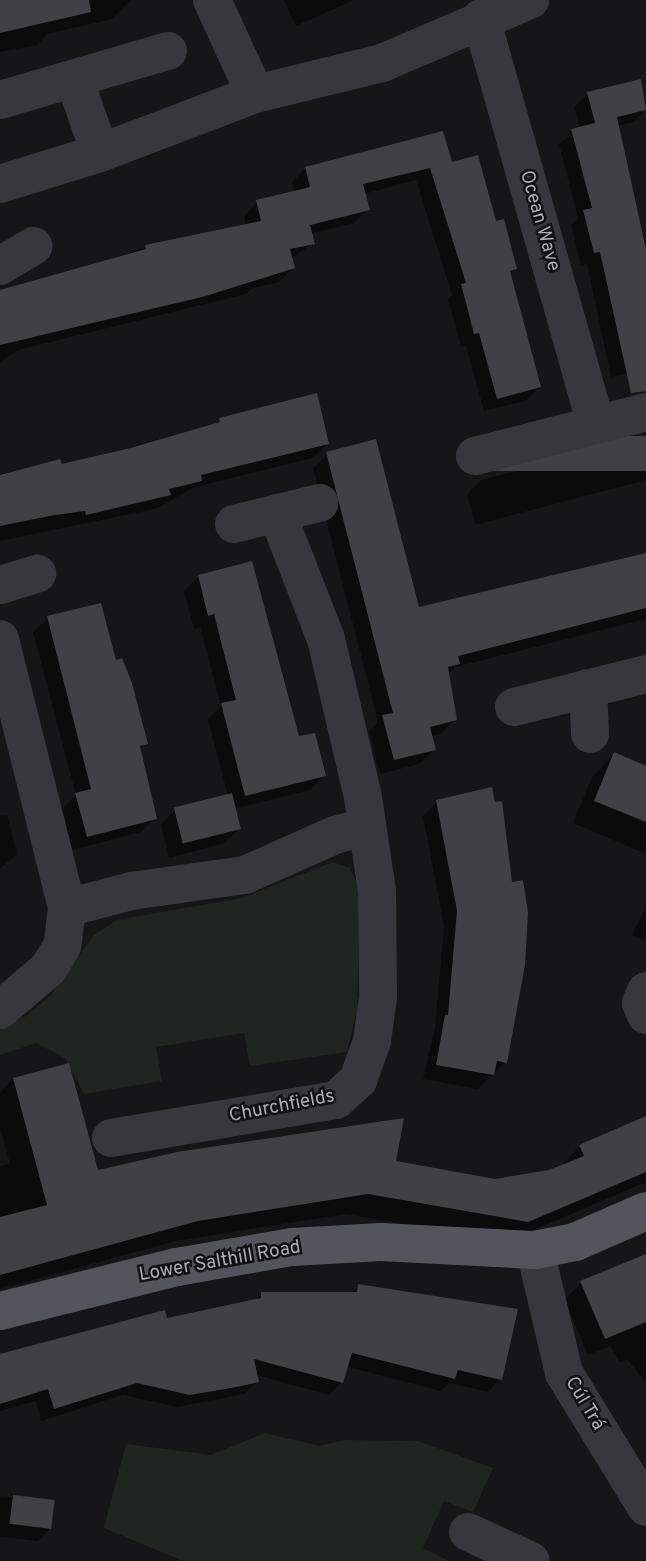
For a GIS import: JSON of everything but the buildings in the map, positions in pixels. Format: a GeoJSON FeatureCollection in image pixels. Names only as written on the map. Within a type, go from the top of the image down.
{"type":"FeatureCollection","features":[{"type":"Feature","properties":{"kind":"main road","name":"Lower Salthill Road"},"geometry":{"type":"LineString","coordinates":[[0,1311],[177,1267],[292,1247],[381,1242],[535,1250],[575,1242],[646,1211]]}},
{"type":"Feature","properties":{"kind":"street"},"geometry":{"type":"LineString","coordinates":[[212,0],[255,94]]}},
{"type":"Feature","properties":{"kind":"street"},"geometry":{"type":"LineString","coordinates":[[0,184],[100,153],[255,94],[382,63],[481,18],[530,0]]}},
{"type":"Feature","properties":{"kind":"street","name":"Ocean Wave"},"geometry":{"type":"LineString","coordinates":[[481,18],[596,424]]}},
{"type":"Feature","properties":{"kind":"street"},"geometry":{"type":"LineString","coordinates":[[0,100],[75,81],[168,51]]}},
{"type":"Feature","properties":{"kind":"street"},"geometry":{"type":"LineString","coordinates":[[75,81],[100,153]]}},
{"type":"Feature","properties":{"kind":"street"},"geometry":{"type":"LineString","coordinates":[[0,266],[33,246]]}},
{"type":"Feature","properties":{"kind":"street"},"geometry":{"type":"LineString","coordinates":[[475,456],[646,412]]}},
{"type":"Feature","properties":{"kind":"street"},"geometry":{"type":"LineString","coordinates":[[234,524],[319,503]]}},
{"type":"Feature","properties":{"kind":"street","name":"Churchfields"},"geometry":{"type":"LineString","coordinates":[[111,1138],[336,1100],[350,1091],[358,1080],[372,1041],[378,997],[377,891],[365,827],[363,797],[326,639],[278,513]]}},
{"type":"Feature","properties":{"kind":"street"},"geometry":{"type":"LineString","coordinates":[[0,585],[37,574]]}},
{"type":"Feature","properties":{"kind":"street"},"geometry":{"type":"LineString","coordinates":[[0,639],[67,908],[62,946],[48,969],[0,1010]]}},
{"type":"Feature","properties":{"kind":"street"},"geometry":{"type":"LineString","coordinates":[[514,707],[646,674]]}},
{"type":"Feature","properties":{"kind":"street"},"geometry":{"type":"LineString","coordinates":[[588,688],[590,734]]}},
{"type":"Feature","properties":{"kind":"street"},"geometry":{"type":"LineString","coordinates":[[67,908],[131,891],[245,875],[335,835],[365,827]]}},
{"type":"Feature","properties":{"kind":"street"},"geometry":{"type":"LineString","coordinates":[[646,991],[641,1003],[646,1015]]}},
{"type":"Feature","properties":{"kind":"street","name":"Cúl Trá"},"geometry":{"type":"LineString","coordinates":[[535,1250],[564,1373],[646,1507]]}},
{"type":"Feature","properties":{"kind":"street"},"geometry":{"type":"LineString","coordinates":[[468,1532],[531,1561]]}},
{"type":"Feature","properties":{"kind":"shaded area"},"geometry":{"type":"Polygon","coordinates":[[[333,862],[350,868],[360,890],[357,1009],[347,1052],[250,1066],[244,1033],[156,1047],[162,1081],[84,1094],[65,1058],[36,1043],[0,1055],[0,1027],[26,1016],[50,996],[94,935],[117,920],[241,898],[333,862]]]}},
{"type":"Feature","properties":{"kind":"shaded area"},"geometry":{"type":"Polygon","coordinates":[[[265,1433],[319,1446],[346,1440],[418,1441],[493,1468],[473,1512],[444,1501],[423,1548],[449,1561],[183,1561],[104,1528],[126,1444],[211,1455],[265,1433]]]}}]}
